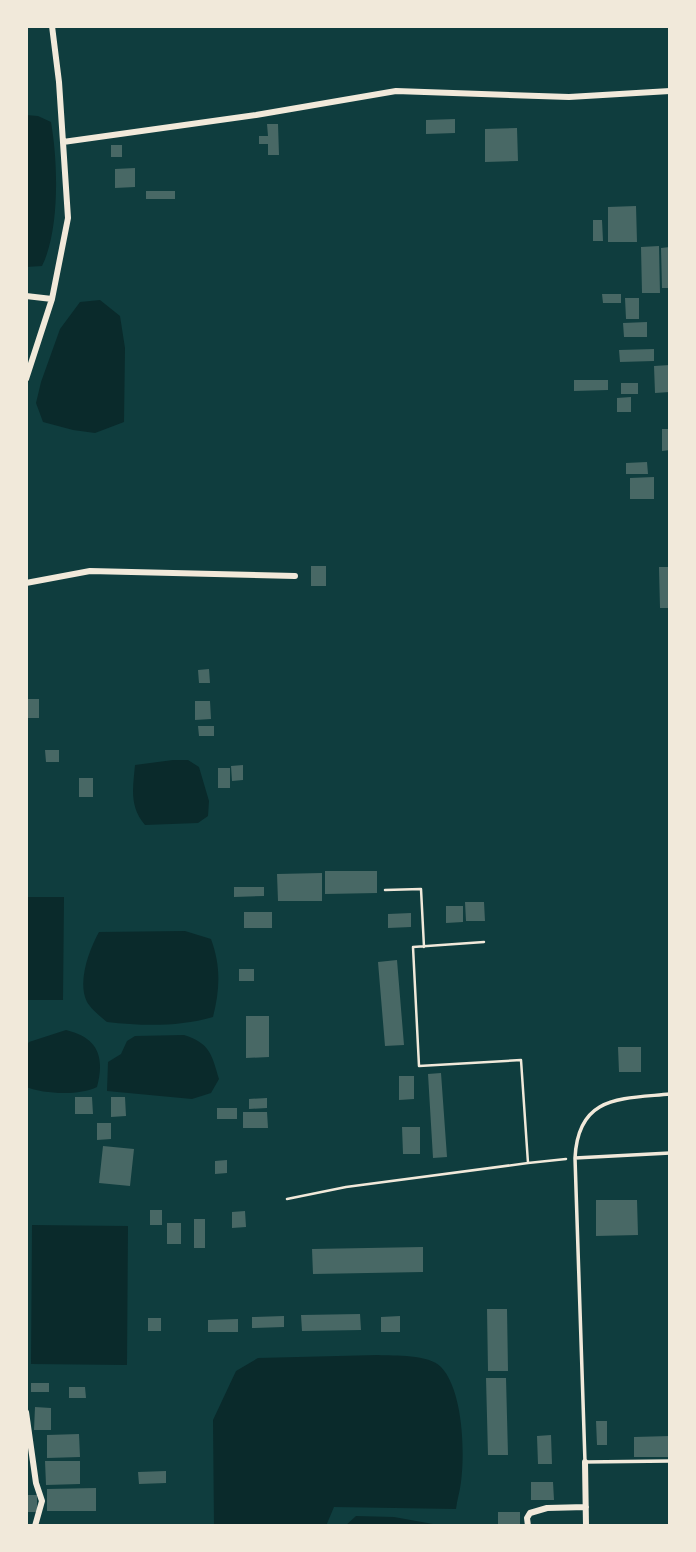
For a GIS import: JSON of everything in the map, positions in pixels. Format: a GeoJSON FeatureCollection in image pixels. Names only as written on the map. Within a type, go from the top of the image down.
{"type":"FeatureCollection","features":[{"type":"Feature","properties":{"kind":"street"},"geometry":{"type":"LineString","coordinates":[[26,379],[52,299],[68,218],[59,82],[52,26]]}},
{"type":"Feature","properties":{"kind":"street"},"geometry":{"type":"LineString","coordinates":[[63,142],[257,115],[396,91],[569,97],[670,92]]}},
{"type":"Feature","properties":{"kind":"street"},"geometry":{"type":"LineString","coordinates":[[26,296],[52,299]]}},
{"type":"Feature","properties":{"kind":"street"},"geometry":{"type":"LineString","coordinates":[[26,583],[90,571],[295,576]]}},
{"type":"Feature","properties":{"kind":"street"},"geometry":{"type":"LineString","coordinates":[[26,1412],[36,1483],[42,1501],[35,1526]]}},
{"type":"Feature","properties":{"kind":"street"},"geometry":{"type":"LineString","coordinates":[[585,1462],[586,1526]]}},
{"type":"Feature","properties":{"kind":"street"},"geometry":{"type":"LineString","coordinates":[[528,1526],[527,1518],[530,1513],[547,1508],[586,1507]]}},
{"type":"Feature","properties":{"kind":"lane"},"geometry":{"type":"LineString","coordinates":[[670,1094],[613,1100],[596,1107],[581,1125],[576,1138],[575,1158],[585,1462],[670,1461]]}},
{"type":"Feature","properties":{"kind":"lane"},"geometry":{"type":"LineString","coordinates":[[575,1158],[670,1153]]}},
{"type":"Feature","properties":{"kind":"path"},"geometry":{"type":"LineString","coordinates":[[384,890],[421,889],[424,947]]}},
{"type":"Feature","properties":{"kind":"path"},"geometry":{"type":"LineString","coordinates":[[484,942],[413,947],[419,1066],[521,1060],[528,1163]]}},
{"type":"Feature","properties":{"kind":"path"},"geometry":{"type":"LineString","coordinates":[[287,1199],[346,1187],[575,1158]]}},
{"type":"Feature","properties":{"kind":"water"},"geometry":{"type":"Polygon","coordinates":[[[26,115],[38,116],[51,122],[56,196],[52,234],[42,266],[26,267],[26,115]]]}},
{"type":"Feature","properties":{"kind":"water"},"geometry":{"type":"Polygon","coordinates":[[[100,300],[120,316],[125,348],[124,422],[95,433],[43,422],[36,403],[60,329],[80,302],[100,300]]]}},
{"type":"Feature","properties":{"kind":"water"},"geometry":{"type":"Polygon","coordinates":[[[188,760],[199,767],[209,801],[208,816],[198,823],[145,825],[134,804],[135,765],[188,760]]]}},
{"type":"Feature","properties":{"kind":"water"},"geometry":{"type":"Polygon","coordinates":[[[26,897],[64,897],[63,1000],[26,1000],[26,897]]]}},
{"type":"Feature","properties":{"kind":"water"},"geometry":{"type":"Polygon","coordinates":[[[185,931],[211,939],[217,959],[218,978],[213,1017],[174,1024],[107,1022],[89,1005],[84,994],[84,976],[88,957],[99,932],[185,931]]]}},
{"type":"Feature","properties":{"kind":"water"},"geometry":{"type":"Polygon","coordinates":[[[66,1030],[85,1038],[96,1050],[100,1066],[97,1087],[81,1092],[62,1093],[26,1087],[26,1047],[29,1042],[66,1030]]]}},
{"type":"Feature","properties":{"kind":"water"},"geometry":{"type":"Polygon","coordinates":[[[184,1035],[205,1046],[212,1057],[219,1079],[211,1093],[192,1099],[107,1091],[108,1062],[121,1054],[127,1041],[135,1036],[184,1035]]]}},
{"type":"Feature","properties":{"kind":"water"},"geometry":{"type":"Polygon","coordinates":[[[32,1225],[128,1226],[127,1365],[31,1364],[32,1225]]]}},
{"type":"Feature","properties":{"kind":"water"},"geometry":{"type":"Polygon","coordinates":[[[411,1356],[428,1360],[441,1367],[448,1377],[458,1406],[462,1438],[461,1485],[456,1509],[334,1507],[326,1526],[214,1526],[213,1420],[236,1371],[258,1358],[411,1356]]]}},
{"type":"Feature","properties":{"kind":"water"},"geometry":{"type":"Polygon","coordinates":[[[356,1516],[394,1517],[444,1526],[345,1526],[356,1516]]]}},
{"type":"Feature","properties":{"kind":"building"},"geometry":{"type":"Polygon","coordinates":[[[455,119],[455,133],[426,134],[426,120],[455,119]]]}},
{"type":"Feature","properties":{"kind":"building"},"geometry":{"type":"Polygon","coordinates":[[[267,124],[278,124],[279,155],[268,155],[268,144],[259,144],[259,136],[268,136],[267,124]]]}},
{"type":"Feature","properties":{"kind":"building"},"geometry":{"type":"Polygon","coordinates":[[[517,128],[518,161],[485,162],[485,129],[517,128]]]}},
{"type":"Feature","properties":{"kind":"building"},"geometry":{"type":"Polygon","coordinates":[[[111,145],[122,145],[122,157],[111,157],[111,145]]]}},
{"type":"Feature","properties":{"kind":"building"},"geometry":{"type":"Polygon","coordinates":[[[135,168],[135,187],[115,188],[115,169],[135,168]]]}},
{"type":"Feature","properties":{"kind":"building"},"geometry":{"type":"Polygon","coordinates":[[[146,191],[175,191],[175,199],[146,199],[146,191]]]}},
{"type":"Feature","properties":{"kind":"building"},"geometry":{"type":"Polygon","coordinates":[[[636,206],[637,242],[608,242],[608,207],[636,206]]]}},
{"type":"Feature","properties":{"kind":"building"},"geometry":{"type":"Polygon","coordinates":[[[593,220],[602,220],[603,241],[593,241],[593,220]]]}},
{"type":"Feature","properties":{"kind":"building"},"geometry":{"type":"Polygon","coordinates":[[[659,246],[660,293],[642,293],[641,247],[659,246]]]}},
{"type":"Feature","properties":{"kind":"building"},"geometry":{"type":"Polygon","coordinates":[[[670,247],[670,288],[662,288],[661,248],[670,247]]]}},
{"type":"Feature","properties":{"kind":"building"},"geometry":{"type":"Polygon","coordinates":[[[602,294],[621,294],[621,303],[603,303],[602,294]]]}},
{"type":"Feature","properties":{"kind":"building"},"geometry":{"type":"Polygon","coordinates":[[[625,298],[639,298],[639,319],[626,319],[625,298]]]}},
{"type":"Feature","properties":{"kind":"building"},"geometry":{"type":"Polygon","coordinates":[[[647,322],[647,337],[624,337],[623,323],[647,322]]]}},
{"type":"Feature","properties":{"kind":"building"},"geometry":{"type":"Polygon","coordinates":[[[654,349],[654,361],[620,362],[619,350],[654,349]]]}},
{"type":"Feature","properties":{"kind":"building"},"geometry":{"type":"Polygon","coordinates":[[[670,365],[670,392],[655,393],[654,366],[670,365]]]}},
{"type":"Feature","properties":{"kind":"building"},"geometry":{"type":"Polygon","coordinates":[[[574,380],[608,380],[608,390],[574,391],[574,380]]]}},
{"type":"Feature","properties":{"kind":"building"},"geometry":{"type":"Polygon","coordinates":[[[621,383],[638,383],[638,394],[621,394],[621,383]]]}},
{"type":"Feature","properties":{"kind":"building"},"geometry":{"type":"Polygon","coordinates":[[[631,397],[631,412],[617,412],[617,398],[631,397]]]}},
{"type":"Feature","properties":{"kind":"building"},"geometry":{"type":"Polygon","coordinates":[[[662,429],[670,429],[670,450],[662,451],[662,429]]]}},
{"type":"Feature","properties":{"kind":"building"},"geometry":{"type":"Polygon","coordinates":[[[647,462],[648,474],[626,474],[626,463],[647,462]]]}},
{"type":"Feature","properties":{"kind":"building"},"geometry":{"type":"Polygon","coordinates":[[[654,477],[654,499],[630,499],[630,478],[654,477]]]}},
{"type":"Feature","properties":{"kind":"building"},"geometry":{"type":"Polygon","coordinates":[[[311,566],[326,566],[326,586],[311,586],[311,566]]]}},
{"type":"Feature","properties":{"kind":"building"},"geometry":{"type":"Polygon","coordinates":[[[659,567],[670,567],[670,608],[660,608],[659,567]]]}},
{"type":"Feature","properties":{"kind":"building"},"geometry":{"type":"Polygon","coordinates":[[[209,669],[210,683],[199,683],[198,670],[209,669]]]}},
{"type":"Feature","properties":{"kind":"building"},"geometry":{"type":"Polygon","coordinates":[[[26,699],[39,699],[39,718],[26,718],[26,699]]]}},
{"type":"Feature","properties":{"kind":"building"},"geometry":{"type":"Polygon","coordinates":[[[195,701],[210,701],[211,719],[195,720],[195,701]]]}},
{"type":"Feature","properties":{"kind":"building"},"geometry":{"type":"Polygon","coordinates":[[[198,726],[214,726],[214,736],[199,736],[198,726]]]}},
{"type":"Feature","properties":{"kind":"building"},"geometry":{"type":"Polygon","coordinates":[[[45,750],[59,750],[59,762],[46,762],[45,750]]]}},
{"type":"Feature","properties":{"kind":"building"},"geometry":{"type":"Polygon","coordinates":[[[243,765],[243,780],[232,781],[231,766],[243,765]]]}},
{"type":"Feature","properties":{"kind":"building"},"geometry":{"type":"Polygon","coordinates":[[[218,768],[230,768],[230,788],[218,788],[218,768]]]}},
{"type":"Feature","properties":{"kind":"building"},"geometry":{"type":"Polygon","coordinates":[[[79,778],[93,778],[93,797],[79,797],[79,778]]]}},
{"type":"Feature","properties":{"kind":"building"},"geometry":{"type":"Polygon","coordinates":[[[325,871],[377,871],[377,893],[325,894],[325,871]]]}},
{"type":"Feature","properties":{"kind":"building"},"geometry":{"type":"Polygon","coordinates":[[[322,873],[322,901],[278,901],[277,874],[322,873]]]}},
{"type":"Feature","properties":{"kind":"building"},"geometry":{"type":"Polygon","coordinates":[[[234,887],[264,887],[264,896],[234,897],[234,887]]]}},
{"type":"Feature","properties":{"kind":"building"},"geometry":{"type":"Polygon","coordinates":[[[465,902],[484,902],[485,921],[466,921],[465,902]]]}},
{"type":"Feature","properties":{"kind":"building"},"geometry":{"type":"Polygon","coordinates":[[[446,906],[463,906],[463,922],[446,923],[446,906]]]}},
{"type":"Feature","properties":{"kind":"building"},"geometry":{"type":"Polygon","coordinates":[[[244,912],[272,912],[272,928],[244,928],[244,912]]]}},
{"type":"Feature","properties":{"kind":"building"},"geometry":{"type":"Polygon","coordinates":[[[411,913],[411,927],[388,928],[388,914],[411,913]]]}},
{"type":"Feature","properties":{"kind":"building"},"geometry":{"type":"Polygon","coordinates":[[[397,960],[404,1045],[385,1046],[378,962],[397,960]]]}},
{"type":"Feature","properties":{"kind":"building"},"geometry":{"type":"Polygon","coordinates":[[[239,969],[254,969],[254,981],[239,981],[239,969]]]}},
{"type":"Feature","properties":{"kind":"building"},"geometry":{"type":"Polygon","coordinates":[[[246,1016],[269,1016],[269,1057],[246,1058],[246,1016]]]}},
{"type":"Feature","properties":{"kind":"building"},"geometry":{"type":"Polygon","coordinates":[[[618,1047],[641,1047],[641,1072],[619,1072],[618,1047]]]}},
{"type":"Feature","properties":{"kind":"building"},"geometry":{"type":"Polygon","coordinates":[[[441,1073],[447,1157],[433,1158],[428,1074],[441,1073]]]}},
{"type":"Feature","properties":{"kind":"building"},"geometry":{"type":"Polygon","coordinates":[[[399,1076],[414,1076],[414,1099],[399,1100],[399,1076]]]}},
{"type":"Feature","properties":{"kind":"building"},"geometry":{"type":"Polygon","coordinates":[[[75,1097],[92,1097],[93,1114],[75,1114],[75,1097]]]}},
{"type":"Feature","properties":{"kind":"building"},"geometry":{"type":"Polygon","coordinates":[[[111,1097],[125,1097],[126,1116],[111,1117],[111,1097]]]}},
{"type":"Feature","properties":{"kind":"building"},"geometry":{"type":"Polygon","coordinates":[[[267,1098],[267,1108],[249,1109],[249,1099],[267,1098]]]}},
{"type":"Feature","properties":{"kind":"building"},"geometry":{"type":"Polygon","coordinates":[[[217,1108],[237,1108],[237,1119],[217,1119],[217,1108]]]}},
{"type":"Feature","properties":{"kind":"building"},"geometry":{"type":"Polygon","coordinates":[[[243,1112],[267,1112],[268,1128],[243,1128],[243,1112]]]}},
{"type":"Feature","properties":{"kind":"building"},"geometry":{"type":"Polygon","coordinates":[[[97,1123],[111,1123],[111,1139],[97,1140],[97,1123]]]}},
{"type":"Feature","properties":{"kind":"building"},"geometry":{"type":"Polygon","coordinates":[[[402,1127],[420,1127],[420,1154],[403,1154],[402,1127]]]}},
{"type":"Feature","properties":{"kind":"building"},"geometry":{"type":"Polygon","coordinates":[[[103,1146],[134,1149],[130,1186],[99,1183],[103,1146]]]}},
{"type":"Feature","properties":{"kind":"building"},"geometry":{"type":"Polygon","coordinates":[[[227,1160],[227,1173],[215,1174],[215,1161],[227,1160]]]}},
{"type":"Feature","properties":{"kind":"building"},"geometry":{"type":"Polygon","coordinates":[[[596,1200],[637,1200],[638,1235],[596,1236],[596,1200]]]}},
{"type":"Feature","properties":{"kind":"building"},"geometry":{"type":"Polygon","coordinates":[[[150,1210],[162,1210],[162,1225],[150,1225],[150,1210]]]}},
{"type":"Feature","properties":{"kind":"building"},"geometry":{"type":"Polygon","coordinates":[[[245,1211],[246,1227],[232,1228],[232,1212],[245,1211]]]}},
{"type":"Feature","properties":{"kind":"building"},"geometry":{"type":"Polygon","coordinates":[[[194,1219],[205,1219],[205,1248],[194,1248],[194,1219]]]}},
{"type":"Feature","properties":{"kind":"building"},"geometry":{"type":"Polygon","coordinates":[[[167,1223],[181,1223],[181,1244],[167,1244],[167,1223]]]}},
{"type":"Feature","properties":{"kind":"building"},"geometry":{"type":"Polygon","coordinates":[[[423,1247],[423,1272],[313,1274],[312,1249],[423,1247]]]}},
{"type":"Feature","properties":{"kind":"building"},"geometry":{"type":"Polygon","coordinates":[[[487,1309],[507,1309],[508,1371],[488,1371],[487,1309]]]}},
{"type":"Feature","properties":{"kind":"building"},"geometry":{"type":"Polygon","coordinates":[[[360,1314],[361,1330],[302,1331],[301,1315],[360,1314]]]}},
{"type":"Feature","properties":{"kind":"building"},"geometry":{"type":"Polygon","coordinates":[[[284,1316],[284,1327],[252,1328],[252,1317],[284,1316]]]}},
{"type":"Feature","properties":{"kind":"building"},"geometry":{"type":"Polygon","coordinates":[[[400,1316],[400,1332],[381,1332],[381,1317],[400,1316]]]}},
{"type":"Feature","properties":{"kind":"building"},"geometry":{"type":"Polygon","coordinates":[[[148,1318],[161,1318],[161,1331],[148,1331],[148,1318]]]}},
{"type":"Feature","properties":{"kind":"building"},"geometry":{"type":"Polygon","coordinates":[[[238,1319],[238,1332],[208,1332],[208,1320],[238,1319]]]}},
{"type":"Feature","properties":{"kind":"building"},"geometry":{"type":"Polygon","coordinates":[[[486,1378],[506,1378],[508,1455],[488,1455],[486,1378]]]}},
{"type":"Feature","properties":{"kind":"building"},"geometry":{"type":"Polygon","coordinates":[[[31,1383],[49,1383],[49,1392],[31,1392],[31,1383]]]}},
{"type":"Feature","properties":{"kind":"building"},"geometry":{"type":"Polygon","coordinates":[[[69,1387],[85,1387],[86,1398],[69,1398],[69,1387]]]}},
{"type":"Feature","properties":{"kind":"building"},"geometry":{"type":"Polygon","coordinates":[[[35,1407],[51,1408],[51,1430],[34,1430],[35,1407]]]}},
{"type":"Feature","properties":{"kind":"building"},"geometry":{"type":"Polygon","coordinates":[[[596,1421],[607,1421],[607,1445],[597,1445],[596,1421]]]}},
{"type":"Feature","properties":{"kind":"building"},"geometry":{"type":"Polygon","coordinates":[[[79,1434],[80,1457],[47,1458],[47,1435],[79,1434]]]}},
{"type":"Feature","properties":{"kind":"building"},"geometry":{"type":"Polygon","coordinates":[[[551,1435],[552,1464],[538,1464],[537,1436],[551,1435]]]}},
{"type":"Feature","properties":{"kind":"building"},"geometry":{"type":"Polygon","coordinates":[[[670,1436],[670,1457],[634,1457],[634,1437],[670,1436]]]}},
{"type":"Feature","properties":{"kind":"building"},"geometry":{"type":"Polygon","coordinates":[[[45,1461],[80,1461],[80,1484],[46,1485],[45,1461]]]}},
{"type":"Feature","properties":{"kind":"building"},"geometry":{"type":"Polygon","coordinates":[[[166,1471],[166,1483],[139,1484],[138,1472],[166,1471]]]}},
{"type":"Feature","properties":{"kind":"building"},"geometry":{"type":"Polygon","coordinates":[[[531,1482],[553,1482],[554,1500],[531,1500],[531,1482]]]}},
{"type":"Feature","properties":{"kind":"building"},"geometry":{"type":"Polygon","coordinates":[[[96,1488],[96,1511],[47,1511],[47,1489],[96,1488]]]}},
{"type":"Feature","properties":{"kind":"building"},"geometry":{"type":"Polygon","coordinates":[[[26,1495],[37,1495],[37,1512],[26,1512],[26,1495]]]}},
{"type":"Feature","properties":{"kind":"building"},"geometry":{"type":"Polygon","coordinates":[[[498,1512],[520,1512],[520,1526],[498,1526],[498,1512]]]}}]}
